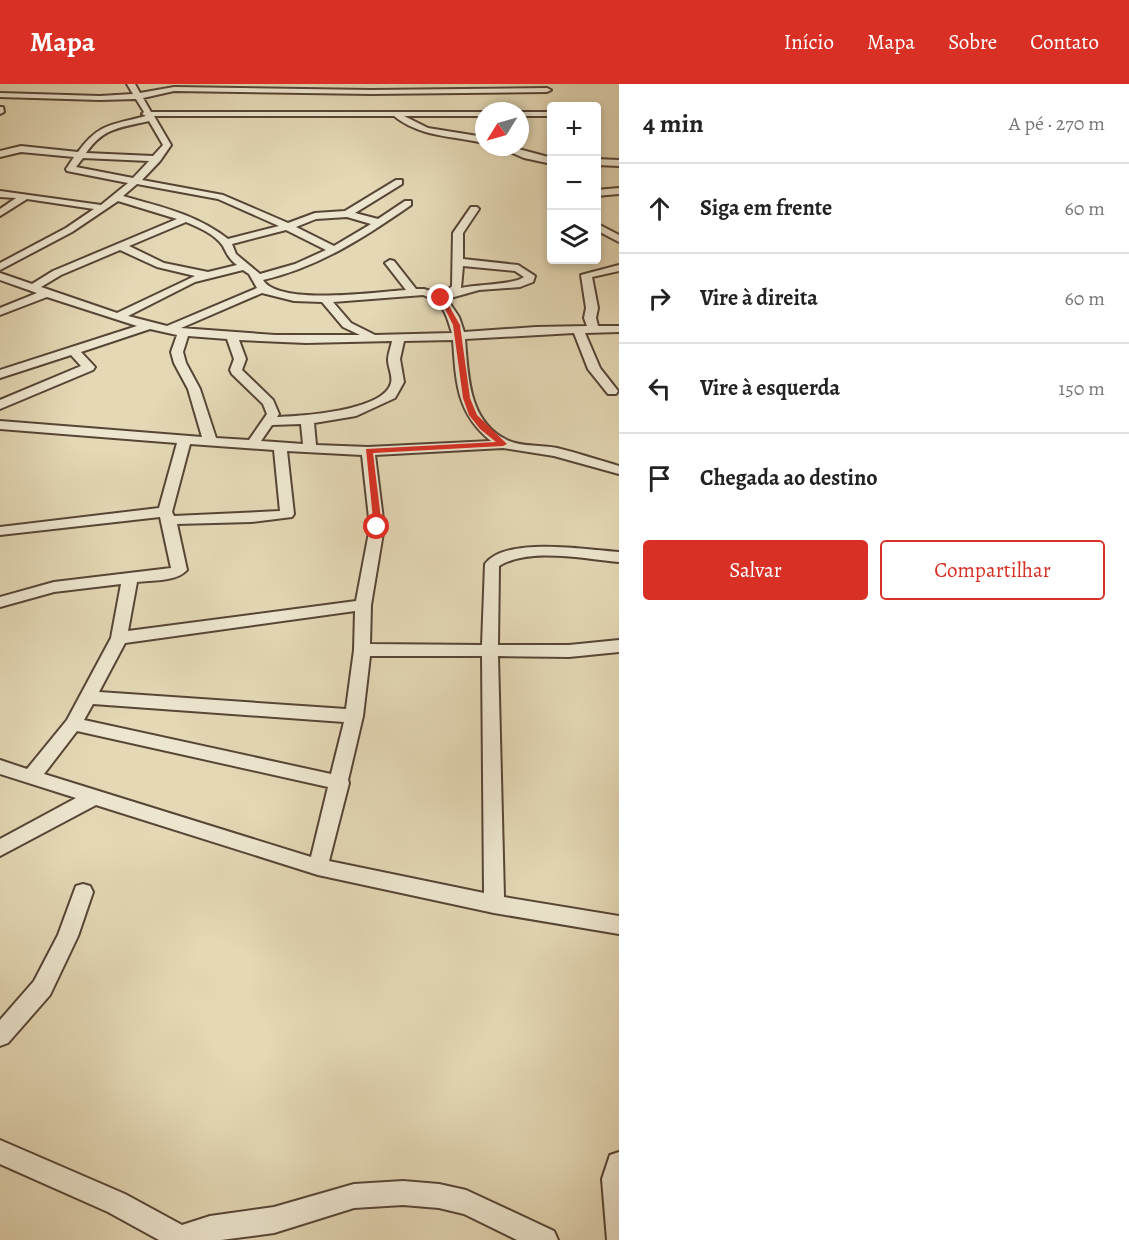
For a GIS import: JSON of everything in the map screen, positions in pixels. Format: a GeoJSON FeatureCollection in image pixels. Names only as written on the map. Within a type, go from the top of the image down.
{"type":"FeatureCollection","features":[{"type":"Feature","properties":{"kind":"street"},"geometry":{"type":"LineString","coordinates":[[0,267],[65,232],[118,198],[139,180],[157,159],[167,145],[131,84]]}},
{"type":"Feature","properties":{"kind":"street"},"geometry":{"type":"LineString","coordinates":[[0,94],[100,98],[139,96],[174,89],[359,92],[547,90]]}},
{"type":"Feature","properties":{"kind":"street"},"geometry":{"type":"LineString","coordinates":[[396,114],[404,122],[415,127],[475,138]]}},
{"type":"Feature","properties":{"kind":"street"},"geometry":{"type":"LineString","coordinates":[[334,250],[260,213],[230,201],[139,180],[70,169],[91,138],[102,131],[148,116],[475,114]]}},
{"type":"Feature","properties":{"kind":"street"},"geometry":{"type":"LineString","coordinates":[[529,114],[547,114]]}},
{"type":"Feature","properties":{"kind":"street"},"geometry":{"type":"LineString","coordinates":[[0,154],[17,149],[157,159]]}},
{"type":"Feature","properties":{"kind":"street"},"geometry":{"type":"LineString","coordinates":[[527,156],[547,160]]}},
{"type":"Feature","properties":{"kind":"street"},"geometry":{"type":"LineString","coordinates":[[601,162],[619,163]]}},
{"type":"Feature","properties":{"kind":"street"},"geometry":{"type":"LineString","coordinates":[[347,214],[399,182]]}},
{"type":"Feature","properties":{"kind":"street"},"geometry":{"type":"LineString","coordinates":[[601,193],[619,191]]}},
{"type":"Feature","properties":{"kind":"street"},"geometry":{"type":"LineString","coordinates":[[0,194],[103,208]]}},
{"type":"Feature","properties":{"kind":"street"},"geometry":{"type":"LineString","coordinates":[[0,213],[25,196]]}},
{"type":"Feature","properties":{"kind":"street"},"geometry":{"type":"LineString","coordinates":[[118,198],[187,218],[205,226],[226,242],[232,256],[245,266],[260,284],[278,296],[325,299],[424,292],[441,298],[453,317],[459,336],[466,398],[473,415],[483,428],[503,444]]}},
{"type":"Feature","properties":{"kind":"street"},"geometry":{"type":"LineString","coordinates":[[170,329],[334,250],[380,223],[408,203]]}},
{"type":"Feature","properties":{"kind":"street"},"geometry":{"type":"LineString","coordinates":[[453,293],[457,286],[458,233],[474,209]]}},
{"type":"Feature","properties":{"kind":"street"},"geometry":{"type":"LineString","coordinates":[[226,242],[287,227],[315,216],[347,214],[380,223]]}},
{"type":"Feature","properties":{"kind":"street"},"geometry":{"type":"LineString","coordinates":[[33,287],[57,273],[187,218]]}},
{"type":"Feature","properties":{"kind":"street"},"geometry":{"type":"LineString","coordinates":[[601,228],[619,239]]}},
{"type":"Feature","properties":{"kind":"street"},"geometry":{"type":"LineString","coordinates":[[122,247],[161,265],[206,275]]}},
{"type":"Feature","properties":{"kind":"street"},"geometry":{"type":"LineString","coordinates":[[441,298],[479,286],[520,284],[529,280],[530,276],[518,268],[457,262]]}},
{"type":"Feature","properties":{"kind":"street"},"geometry":{"type":"LineString","coordinates":[[390,263],[413,292]]}},
{"type":"Feature","properties":{"kind":"street"},"geometry":{"type":"LineString","coordinates":[[118,317],[174,287],[206,275],[245,266]]}},
{"type":"Feature","properties":{"kind":"street"},"geometry":{"type":"LineString","coordinates":[[593,329],[586,275],[619,268]]}},
{"type":"Feature","properties":{"kind":"street"},"geometry":{"type":"LineString","coordinates":[[0,276],[118,317],[148,326],[184,332],[232,337],[311,340],[374,338]]}},
{"type":"Feature","properties":{"kind":"street"},"geometry":{"type":"LineString","coordinates":[[0,312],[46,293]]}},
{"type":"Feature","properties":{"kind":"street"},"geometry":{"type":"LineString","coordinates":[[325,299],[348,325],[374,338],[398,344],[459,336],[619,329]]}},
{"type":"Feature","properties":{"kind":"street"},"geometry":{"type":"LineString","coordinates":[[0,374],[148,326]]}},
{"type":"Feature","properties":{"kind":"street"},"geometry":{"type":"LineString","coordinates":[[578,329],[594,369],[612,391]]}},
{"type":"Feature","properties":{"kind":"street"},"geometry":{"type":"LineString","coordinates":[[184,332],[177,352],[180,363],[194,389],[210,441]]}},
{"type":"Feature","properties":{"kind":"street"},"geometry":{"type":"LineString","coordinates":[[232,337],[240,359],[236,370],[238,374],[269,403],[273,414],[252,446]]}},
{"type":"Feature","properties":{"kind":"street"},"geometry":{"type":"LineString","coordinates":[[269,421],[307,420],[352,413],[392,395],[398,382],[394,359],[398,344]]}},
{"type":"Feature","properties":{"kind":"street"},"geometry":{"type":"LineString","coordinates":[[0,405],[89,367],[73,350]]}},
{"type":"Feature","properties":{"kind":"street"},"geometry":{"type":"LineString","coordinates":[[307,420],[310,449]]}},
{"type":"Feature","properties":{"kind":"street"},"geometry":{"type":"LineString","coordinates":[[0,425],[310,449],[368,451],[503,444],[555,452],[619,470]]}},
{"type":"Feature","properties":{"kind":"street"},"geometry":{"type":"LineString","coordinates":[[0,602],[54,586],[173,573],[179,570],[167,516],[185,439]]}},
{"type":"Feature","properties":{"kind":"street"},"geometry":{"type":"LineString","coordinates":[[0,531],[167,516],[251,518],[287,514],[279,447]]}},
{"type":"Feature","properties":{"kind":"street"},"geometry":{"type":"LineString","coordinates":[[318,867],[340,783],[354,716],[362,650],[363,605],[377,527],[368,451]]}},
{"type":"Feature","properties":{"kind":"street"},"geometry":{"type":"LineString","coordinates":[[494,904],[490,651],[492,564],[496,560],[526,552],[551,551],[619,557]]}},
{"type":"Feature","properties":{"kind":"street"},"geometry":{"type":"LineString","coordinates":[[31,777],[73,724],[118,638],[130,578]]}},
{"type":"Feature","properties":{"kind":"street"},"geometry":{"type":"LineString","coordinates":[[118,638],[363,605]]}},
{"type":"Feature","properties":{"kind":"street"},"geometry":{"type":"LineString","coordinates":[[362,650],[569,651],[619,646]]}},
{"type":"Feature","properties":{"kind":"street"},"geometry":{"type":"LineString","coordinates":[[87,697],[354,716]]}},
{"type":"Feature","properties":{"kind":"street"},"geometry":{"type":"LineString","coordinates":[[73,724],[340,783]]}},
{"type":"Feature","properties":{"kind":"street"},"geometry":{"type":"LineString","coordinates":[[0,767],[318,867],[494,904],[619,925]]}},
{"type":"Feature","properties":{"kind":"street"},"geometry":{"type":"LineString","coordinates":[[0,848],[94,797]]}},
{"type":"Feature","properties":{"kind":"street"},"geometry":{"type":"LineString","coordinates":[[0,1036],[42,988],[68,936],[83,892]]}},
{"type":"Feature","properties":{"kind":"street"},"geometry":{"type":"LineString","coordinates":[[0,1152],[152,1220],[181,1239],[210,1229],[274,1220],[354,1196],[403,1193],[439,1196],[466,1202],[545,1240]]}},
{"type":"Feature","properties":{"kind":"street"},"geometry":{"type":"LineString","coordinates":[[619,1164],[616,1168],[615,1184],[619,1239]]}},
{"type":"Feature","properties":{"kind":"route"},"geometry":{"type":"LineString","coordinates":[[377,527],[368,451],[503,444],[483,428],[473,415],[466,398],[456,325],[441,298]]}}]}
